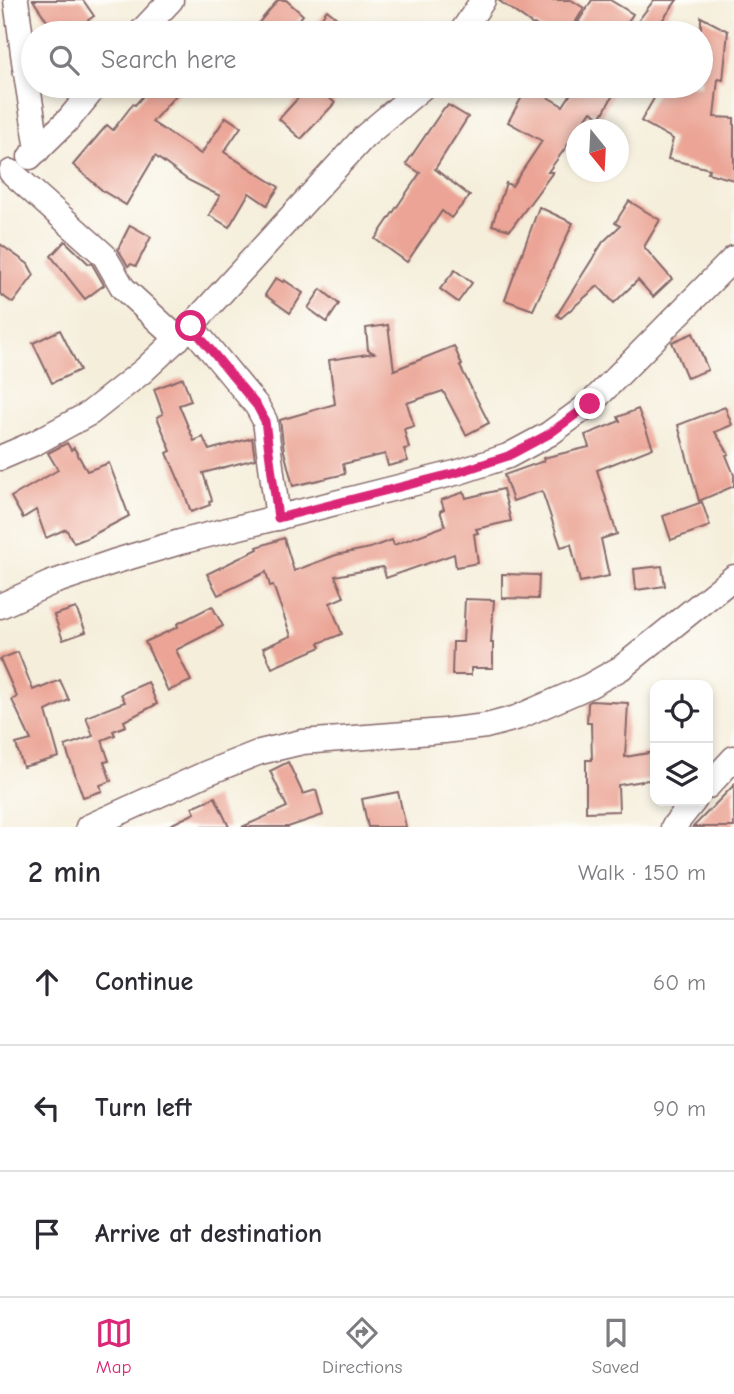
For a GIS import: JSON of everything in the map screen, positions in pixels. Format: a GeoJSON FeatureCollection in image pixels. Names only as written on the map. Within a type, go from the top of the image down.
{"type":"FeatureCollection","features":[{"type":"Feature","properties":{"kind":"street"},"geometry":{"type":"LineString","coordinates":[[16,0],[21,38]]}},
{"type":"Feature","properties":{"kind":"street"},"geometry":{"type":"LineString","coordinates":[[152,21],[171,0]]}},
{"type":"Feature","properties":{"kind":"street"},"geometry":{"type":"LineString","coordinates":[[469,21],[483,0]]}},
{"type":"Feature","properties":{"kind":"street"},"geometry":{"type":"LineString","coordinates":[[0,37],[21,58]]}},
{"type":"Feature","properties":{"kind":"street"},"geometry":{"type":"LineString","coordinates":[[30,98],[38,150]]}},
{"type":"Feature","properties":{"kind":"street"},"geometry":{"type":"LineString","coordinates":[[86,98],[38,150],[6,176],[104,255],[123,288],[185,333],[257,406],[265,421],[278,518]]}},
{"type":"Feature","properties":{"kind":"street"},"geometry":{"type":"LineString","coordinates":[[0,458],[35,443],[90,413],[143,371],[185,333],[364,136],[410,98]]}},
{"type":"Feature","properties":{"kind":"street"},"geometry":{"type":"LineString","coordinates":[[0,606],[51,583],[180,542],[459,472],[508,456],[549,434],[590,404],[734,258]]}},
{"type":"Feature","properties":{"kind":"street"},"geometry":{"type":"LineString","coordinates":[[88,827],[260,752],[302,742],[443,731],[486,726],[516,718],[621,668],[734,577]]}},
{"type":"Feature","properties":{"kind":"street"},"geometry":{"type":"LineString","coordinates":[[713,781],[734,758]]}},
{"type":"Feature","properties":{"kind":"street"},"geometry":{"type":"LineString","coordinates":[[673,827],[690,806]]}},
{"type":"Feature","properties":{"kind":"building"},"geometry":{"type":"Polygon","coordinates":[[[33,0],[83,0],[94,16],[87,21],[47,21],[33,0]]]}},
{"type":"Feature","properties":{"kind":"building"},"geometry":{"type":"Polygon","coordinates":[[[278,0],[286,0],[303,15],[298,21],[260,21],[278,0]]]}},
{"type":"Feature","properties":{"kind":"building"},"geometry":{"type":"Polygon","coordinates":[[[498,0],[571,0],[584,8],[576,21],[527,21],[498,0]]]}},
{"type":"Feature","properties":{"kind":"building"},"geometry":{"type":"Polygon","coordinates":[[[592,0],[610,0],[633,14],[628,21],[579,21],[592,0]]]}},
{"type":"Feature","properties":{"kind":"building"},"geometry":{"type":"Polygon","coordinates":[[[654,0],[677,0],[662,21],[638,21],[654,0]]]}},
{"type":"Feature","properties":{"kind":"building"},"geometry":{"type":"Polygon","coordinates":[[[327,10],[340,21],[319,21],[327,10]]]}},
{"type":"Feature","properties":{"kind":"building"},"geometry":{"type":"Polygon","coordinates":[[[713,23],[728,31],[723,80],[718,79],[714,117],[734,118],[734,180],[708,173],[710,169],[668,159],[673,139],[641,121],[654,98],[713,98],[713,23]]]}},
{"type":"Feature","properties":{"kind":"building"},"geometry":{"type":"Polygon","coordinates":[[[141,98],[173,98],[152,122],[201,154],[226,117],[241,127],[224,152],[279,187],[267,205],[249,193],[229,227],[209,215],[220,196],[188,180],[155,156],[126,205],[103,191],[73,165],[107,125],[113,130],[133,104],[141,98]]]}},
{"type":"Feature","properties":{"kind":"building"},"geometry":{"type":"Polygon","coordinates":[[[298,98],[329,98],[335,103],[301,139],[279,119],[298,98]]]}},
{"type":"Feature","properties":{"kind":"building"},"geometry":{"type":"Polygon","coordinates":[[[521,98],[549,98],[563,106],[568,98],[611,98],[601,117],[591,111],[586,119],[566,119],[566,147],[548,172],[553,172],[510,230],[492,225],[506,183],[512,186],[542,141],[508,122],[521,98]]]}},
{"type":"Feature","properties":{"kind":"building"},"geometry":{"type":"Polygon","coordinates":[[[448,105],[468,117],[435,169],[470,196],[451,218],[442,211],[407,262],[375,239],[420,173],[406,164],[448,105]]]}},
{"type":"Feature","properties":{"kind":"building"},"geometry":{"type":"Polygon","coordinates":[[[629,201],[660,220],[644,247],[672,279],[653,297],[638,280],[614,303],[598,286],[561,318],[557,315],[603,242],[620,226],[615,223],[629,201]]]}},
{"type":"Feature","properties":{"kind":"building"},"geometry":{"type":"Polygon","coordinates":[[[539,207],[573,223],[533,310],[505,300],[539,207]]]}},
{"type":"Feature","properties":{"kind":"building"},"geometry":{"type":"Polygon","coordinates":[[[130,225],[151,237],[136,266],[128,266],[118,249],[130,225]]]}},
{"type":"Feature","properties":{"kind":"building"},"geometry":{"type":"Polygon","coordinates":[[[65,241],[92,264],[104,285],[85,299],[51,256],[65,241]]]}},
{"type":"Feature","properties":{"kind":"building"},"geometry":{"type":"Polygon","coordinates":[[[0,244],[28,264],[34,275],[13,303],[0,294],[0,244]]]}},
{"type":"Feature","properties":{"kind":"building"},"geometry":{"type":"Polygon","coordinates":[[[455,270],[472,283],[458,302],[440,289],[455,270]]]}},
{"type":"Feature","properties":{"kind":"building"},"geometry":{"type":"Polygon","coordinates":[[[276,278],[283,282],[284,280],[303,293],[290,313],[265,295],[276,278]]]}},
{"type":"Feature","properties":{"kind":"building"},"geometry":{"type":"Polygon","coordinates":[[[321,289],[339,304],[327,322],[308,308],[321,289]]]}},
{"type":"Feature","properties":{"kind":"building"},"geometry":{"type":"Polygon","coordinates":[[[388,325],[394,370],[454,346],[462,365],[460,366],[489,423],[466,435],[443,391],[407,403],[414,426],[404,429],[409,448],[404,449],[408,461],[388,466],[385,454],[343,464],[345,474],[293,486],[280,420],[335,404],[329,360],[374,353],[368,350],[366,328],[388,325]]]}},
{"type":"Feature","properties":{"kind":"building"},"geometry":{"type":"Polygon","coordinates":[[[60,330],[80,370],[52,383],[33,343],[60,330]]]}},
{"type":"Feature","properties":{"kind":"building"},"geometry":{"type":"Polygon","coordinates":[[[693,333],[708,370],[687,378],[672,342],[693,333]]]}},
{"type":"Feature","properties":{"kind":"building"},"geometry":{"type":"Polygon","coordinates":[[[183,378],[191,401],[179,405],[194,441],[203,437],[209,450],[252,438],[255,459],[203,473],[212,500],[210,505],[191,512],[167,453],[171,451],[157,417],[163,414],[154,389],[183,378]]]}},
{"type":"Feature","properties":{"kind":"building"},"geometry":{"type":"Polygon","coordinates":[[[725,407],[732,425],[715,432],[729,454],[726,455],[734,475],[734,486],[699,501],[678,425],[725,407]]]}},
{"type":"Feature","properties":{"kind":"building"},"geometry":{"type":"Polygon","coordinates":[[[638,409],[653,448],[597,470],[617,534],[601,539],[609,576],[580,582],[571,544],[561,547],[542,491],[513,501],[504,475],[544,461],[543,458],[589,447],[585,435],[620,421],[618,417],[638,409]]]}},
{"type":"Feature","properties":{"kind":"building"},"geometry":{"type":"Polygon","coordinates":[[[67,443],[71,450],[74,448],[87,471],[109,463],[129,516],[74,543],[66,529],[46,538],[36,510],[23,518],[11,497],[58,470],[48,453],[67,443]]]}},
{"type":"Feature","properties":{"kind":"building"},"geometry":{"type":"Polygon","coordinates":[[[503,489],[511,521],[476,529],[478,533],[474,534],[478,563],[456,567],[454,554],[386,578],[383,567],[335,576],[344,597],[330,603],[342,634],[319,643],[321,647],[272,668],[263,648],[291,636],[266,572],[218,595],[207,574],[258,549],[257,547],[284,538],[294,571],[336,555],[392,540],[394,545],[445,526],[440,511],[444,509],[441,500],[464,492],[466,498],[503,489]]]}},
{"type":"Feature","properties":{"kind":"building"},"geometry":{"type":"Polygon","coordinates":[[[702,502],[710,526],[671,540],[663,516],[702,502]]]}},
{"type":"Feature","properties":{"kind":"building"},"geometry":{"type":"Polygon","coordinates":[[[662,566],[665,586],[636,590],[634,569],[662,566]]]}},
{"type":"Feature","properties":{"kind":"building"},"geometry":{"type":"Polygon","coordinates":[[[502,574],[539,575],[538,599],[502,598],[502,574]]]}},
{"type":"Feature","properties":{"kind":"building"},"geometry":{"type":"Polygon","coordinates":[[[465,599],[494,600],[491,643],[493,668],[471,668],[471,675],[452,675],[453,642],[463,642],[465,599]]]}},
{"type":"Feature","properties":{"kind":"building"},"geometry":{"type":"Polygon","coordinates":[[[212,606],[223,626],[176,650],[191,681],[168,691],[145,642],[178,627],[177,624],[212,606]]]}},
{"type":"Feature","properties":{"kind":"building"},"geometry":{"type":"Polygon","coordinates":[[[76,608],[86,632],[63,640],[54,615],[76,608]]]}},
{"type":"Feature","properties":{"kind":"building"},"geometry":{"type":"Polygon","coordinates":[[[18,652],[33,690],[60,680],[69,700],[46,711],[59,757],[23,767],[16,744],[31,740],[12,700],[17,697],[0,659],[18,652]]]}},
{"type":"Feature","properties":{"kind":"building"},"geometry":{"type":"Polygon","coordinates":[[[148,682],[157,704],[124,721],[126,726],[113,731],[115,735],[102,740],[109,761],[104,762],[111,781],[100,785],[102,791],[83,797],[65,746],[93,736],[86,717],[125,702],[121,694],[148,682]]]}},
{"type":"Feature","properties":{"kind":"building"},"geometry":{"type":"Polygon","coordinates":[[[588,703],[628,703],[625,757],[650,753],[650,780],[618,785],[619,811],[586,812],[586,760],[592,760],[591,723],[587,723],[588,703]]]}},
{"type":"Feature","properties":{"kind":"building"},"geometry":{"type":"Polygon","coordinates":[[[288,762],[303,794],[316,790],[323,815],[288,827],[242,827],[287,807],[270,771],[288,762]]]}},
{"type":"Feature","properties":{"kind":"building"},"geometry":{"type":"Polygon","coordinates":[[[734,785],[734,827],[693,827],[734,785]]]}},
{"type":"Feature","properties":{"kind":"building"},"geometry":{"type":"Polygon","coordinates":[[[398,792],[406,827],[368,827],[362,799],[398,792]]]}},
{"type":"Feature","properties":{"kind":"building"},"geometry":{"type":"Polygon","coordinates":[[[215,797],[229,827],[166,827],[195,813],[192,807],[215,797]]]}},
{"type":"Feature","properties":{"kind":"route"},"geometry":{"type":"LineString","coordinates":[[191,326],[257,406],[265,421],[278,518],[459,472],[508,456],[549,434],[590,404]]}}]}
